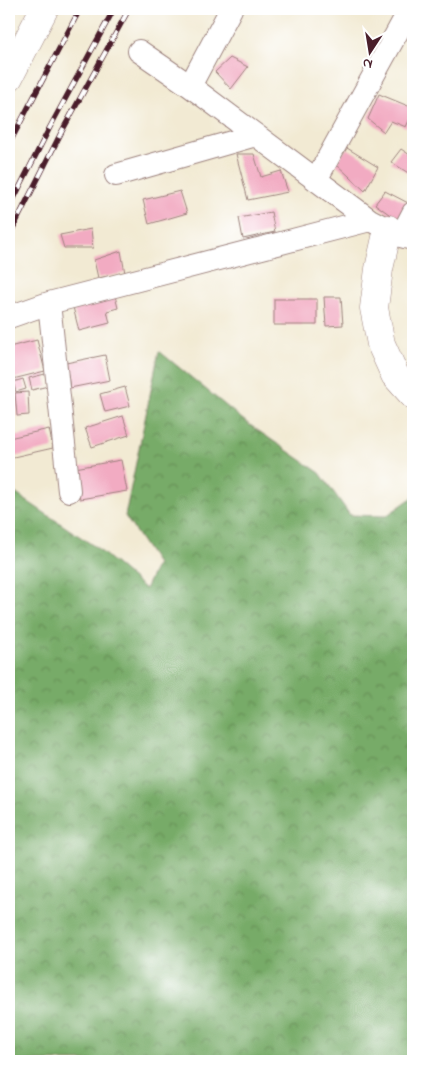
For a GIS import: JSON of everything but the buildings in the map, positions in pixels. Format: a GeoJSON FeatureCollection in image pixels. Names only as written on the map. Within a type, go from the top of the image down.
{"type":"FeatureCollection","features":[{"type":"Feature","properties":{"kind":"main road"},"geometry":{"type":"LineString","coordinates":[[9,77],[44,9]]}},
{"type":"Feature","properties":{"kind":"main road"},"geometry":{"type":"LineString","coordinates":[[393,231],[379,268],[374,308],[381,344],[395,375],[413,395]]}},
{"type":"Feature","properties":{"kind":"street"},"geometry":{"type":"LineString","coordinates":[[190,86],[231,9]]}},
{"type":"Feature","properties":{"kind":"street"},"geometry":{"type":"LineString","coordinates":[[316,180],[410,9]]}},
{"type":"Feature","properties":{"kind":"street"},"geometry":{"type":"LineString","coordinates":[[139,51],[190,86],[316,180],[393,231]]}},
{"type":"Feature","properties":{"kind":"street"},"geometry":{"type":"LineString","coordinates":[[116,175],[256,135]]}},
{"type":"Feature","properties":{"kind":"street"},"geometry":{"type":"LineString","coordinates":[[9,316],[49,303],[393,231],[413,213]]}},
{"type":"Feature","properties":{"kind":"street"},"geometry":{"type":"LineString","coordinates":[[49,303],[69,491]]}},
{"type":"Feature","properties":{"kind":"green space"},"geometry":{"type":"Polygon","coordinates":[[[159,351],[247,423],[320,473],[350,515],[386,516],[413,497],[413,1061],[9,1061],[9,489],[97,548],[145,589],[157,564],[125,516],[159,351]]]}},
{"type":"Feature","properties":{"kind":"railway"},"geometry":{"type":"LineString","coordinates":[[9,144],[80,9]]}},
{"type":"Feature","properties":{"kind":"railway"},"geometry":{"type":"LineString","coordinates":[[9,208],[50,127],[114,9]]}},
{"type":"Feature","properties":{"kind":"railway"},"geometry":{"type":"LineString","coordinates":[[9,236],[61,133],[129,9]]}}]}
